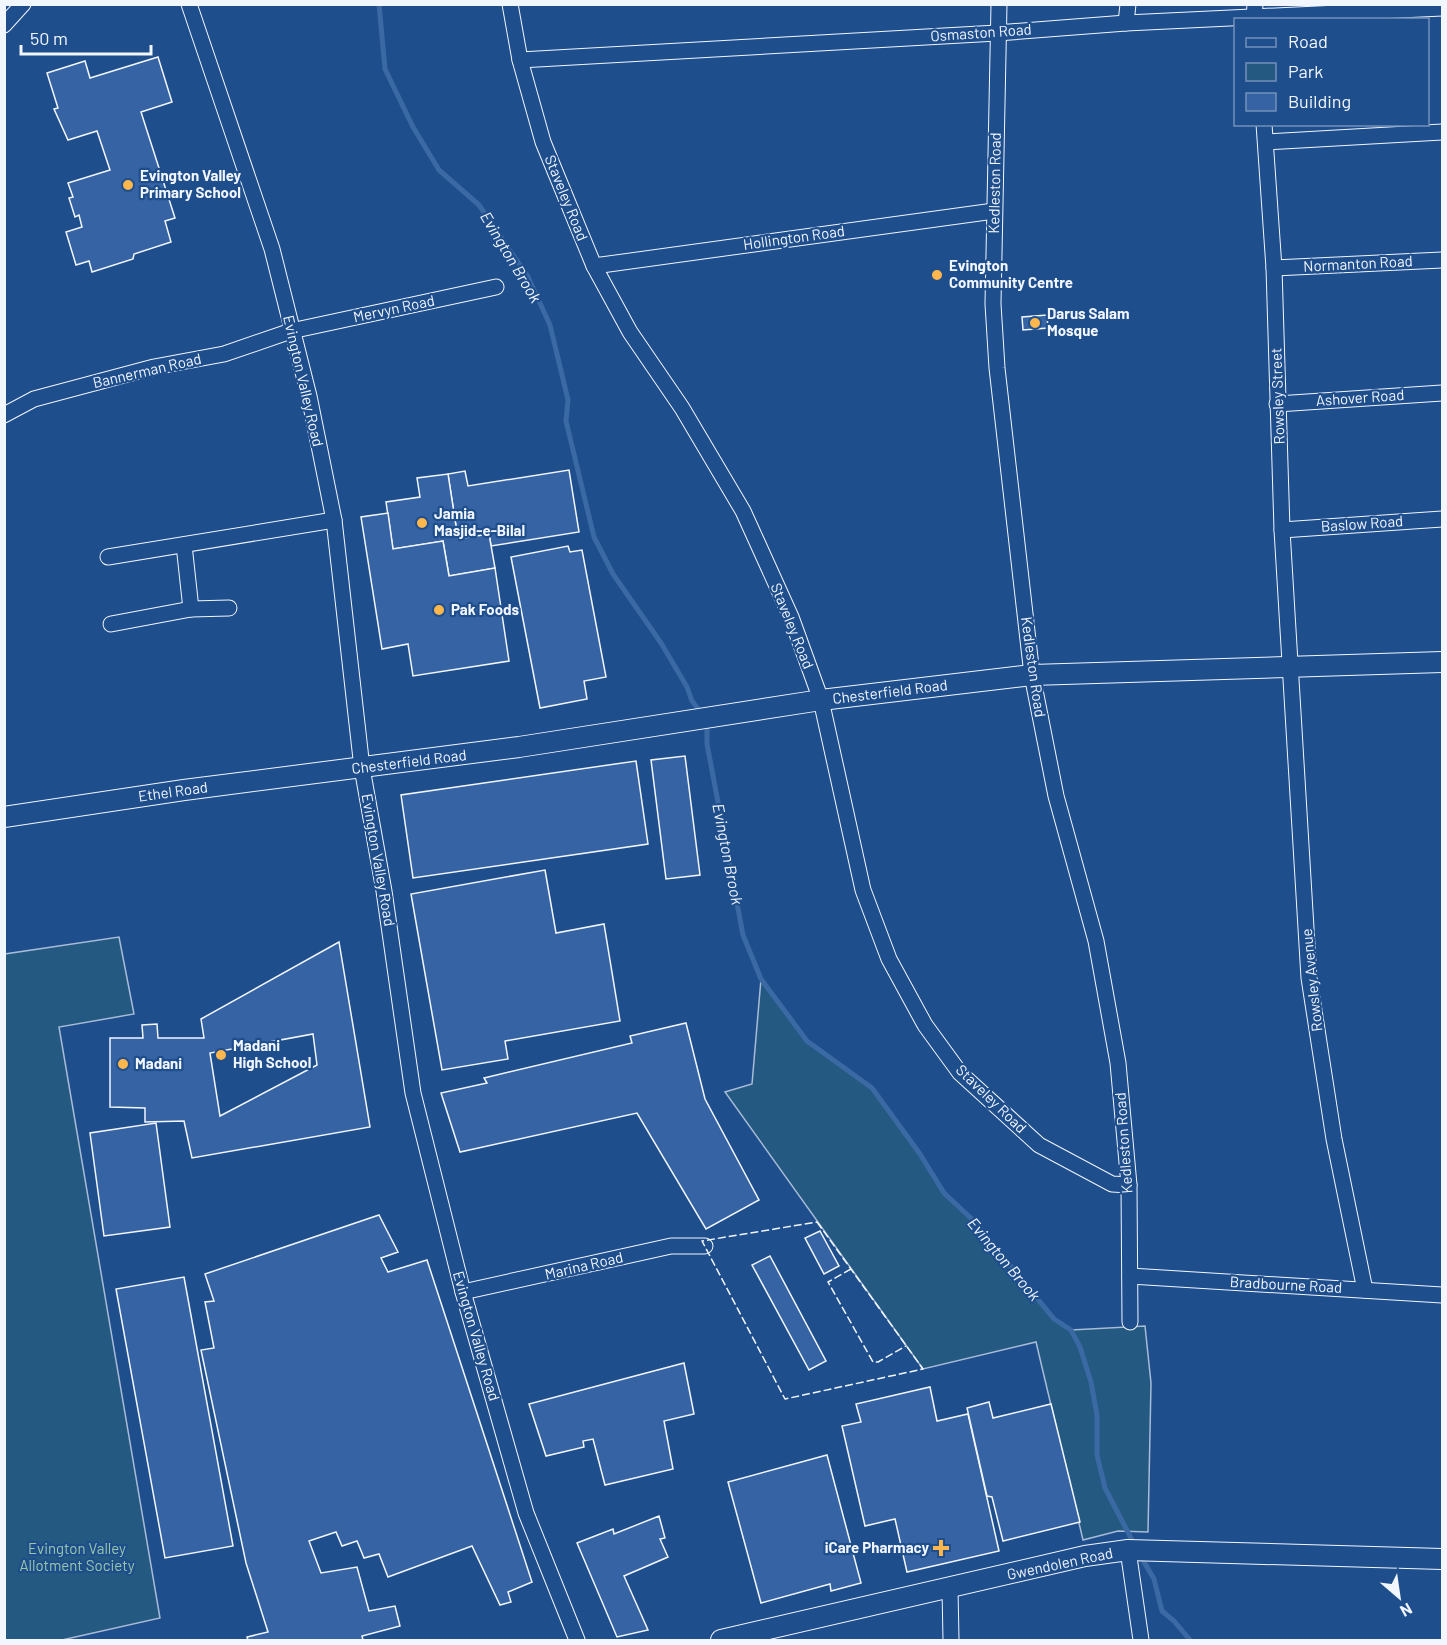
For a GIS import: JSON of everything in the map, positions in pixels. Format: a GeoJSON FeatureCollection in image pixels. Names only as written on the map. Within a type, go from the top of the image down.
{"type":"FeatureCollection","features":[{"type":"Feature","properties":{"kind":"street"},"geometry":{"type":"LineString","coordinates":[[4,25],[23,4]]}},
{"type":"Feature","properties":{"kind":"street","name":"Evington Valley Road"},"geometry":{"type":"LineString","coordinates":[[189,4],[272,249],[309,396],[334,520],[362,768],[384,891],[413,1092],[463,1292],[526,1513],[577,1641]]}},
{"type":"Feature","properties":{"kind":"street","name":"Staveley Road"},"geometry":{"type":"LineString","coordinates":[[510,4],[520,60],[543,142],[594,266],[630,332],[682,408],[742,511],[791,617],[820,700],[863,890],[890,959],[925,1025],[960,1073],[1039,1145],[1112,1184],[1129,1185]]}},
{"type":"Feature","properties":{"kind":"street","name":"Kedleston Road"},"geometry":{"type":"LineString","coordinates":[[999,4],[993,304],[997,368],[1032,675],[1056,796],[1096,941],[1118,1063],[1129,1185],[1130,1322]]}},
{"type":"Feature","properties":{"kind":"street"},"geometry":{"type":"LineString","coordinates":[[1126,23],[1128,4]]}},
{"type":"Feature","properties":{"kind":"street","name":"Osmaston Road"},"geometry":{"type":"LineString","coordinates":[[520,60],[997,33],[1255,14],[1383,8],[1443,8]]}},
{"type":"Feature","properties":{"kind":"street","name":"Rowsley Street"},"geometry":{"type":"LineString","coordinates":[[1264,126],[1274,268],[1282,530],[1292,667]]}},
{"type":"Feature","properties":{"kind":"street"},"geometry":{"type":"LineString","coordinates":[[1266,142],[1443,132]]}},
{"type":"Feature","properties":{"kind":"street","name":"Hollington Road"},"geometry":{"type":"LineString","coordinates":[[594,266],[994,212]]}},
{"type":"Feature","properties":{"kind":"street","name":"Normanton Road"},"geometry":{"type":"LineString","coordinates":[[1274,268],[1443,260]]}},
{"type":"Feature","properties":{"kind":"street","name":"Mervyn Road"},"geometry":{"type":"LineString","coordinates":[[291,331],[496,287]]}},
{"type":"Feature","properties":{"kind":"street","name":"Bannerman Road"},"geometry":{"type":"LineString","coordinates":[[4,415],[34,399],[154,367],[224,354],[291,331]]}},
{"type":"Feature","properties":{"kind":"street","name":"Ashover Road"},"geometry":{"type":"LineString","coordinates":[[1277,404],[1443,393]]}},
{"type":"Feature","properties":{"kind":"street","name":"Baslow Road"},"geometry":{"type":"LineString","coordinates":[[1282,530],[1443,519]]}},
{"type":"Feature","properties":{"kind":"street"},"geometry":{"type":"LineString","coordinates":[[108,557],[334,520]]}},
{"type":"Feature","properties":{"kind":"street"},"geometry":{"type":"LineString","coordinates":[[184,545],[191,609]]}},
{"type":"Feature","properties":{"kind":"street"},"geometry":{"type":"LineString","coordinates":[[111,624],[191,609],[229,608]]}},
{"type":"Feature","properties":{"kind":"street","name":"Chesterfield Road"},"geometry":{"type":"LineString","coordinates":[[341,770],[707,720],[820,700],[1032,675],[1443,662]]}},
{"type":"Feature","properties":{"kind":"street","name":"Rowsley Avenue"},"geometry":{"type":"LineString","coordinates":[[1292,667],[1309,978],[1334,1139],[1365,1290]]}},
{"type":"Feature","properties":{"kind":"street","name":"Ethel Road"},"geometry":{"type":"LineString","coordinates":[[4,817],[184,790],[341,770]]}},
{"type":"Feature","properties":{"kind":"street","name":"Marina Road"},"geometry":{"type":"LineString","coordinates":[[463,1292],[671,1246],[705,1246]]}},
{"type":"Feature","properties":{"kind":"street","name":"Bradbourne Road"},"geometry":{"type":"LineString","coordinates":[[1130,1276],[1443,1294]]}},
{"type":"Feature","properties":{"kind":"street"},"geometry":{"type":"LineString","coordinates":[[1134,1550],[1141,1641]]}},
{"type":"Feature","properties":{"kind":"street","name":"Gwendolen Road"},"geometry":{"type":"LineString","coordinates":[[721,1641],[760,1636],[1085,1556],[1134,1550],[1443,1559]]}},
{"type":"Feature","properties":{"kind":"street"},"geometry":{"type":"LineString","coordinates":[[950,1589],[951,1641]]}},
{"type":"Feature","properties":{"kind":"green space","name":"Evington Valley Allotment Society"},"geometry":{"type":"Polygon","coordinates":[[[119,937],[134,1014],[59,1027],[160,1618],[62,1640],[5,1640],[5,954],[119,937]]]}},
{"type":"Feature","properties":{"kind":"green space"},"geometry":{"type":"Polygon","coordinates":[[[761,979],[807,1041],[872,1088],[920,1154],[944,1193],[974,1221],[1054,1319],[1071,1330],[1145,1326],[1151,1383],[1148,1532],[1118,1531],[1083,1540],[1036,1342],[923,1369],[725,1092],[752,1084],[761,979]]]}},
{"type":"Feature","properties":{"kind":"building"},"geometry":{"type":"Polygon","coordinates":[[[158,57],[172,102],[141,112],[175,218],[165,221],[171,242],[134,254],[133,259],[92,272],[89,261],[76,265],[66,232],[82,227],[79,215],[75,217],[69,198],[73,197],[68,183],[110,170],[97,131],[68,140],[54,109],[58,108],[47,73],[85,61],[90,78],[158,57]]]}},
{"type":"Feature","properties":{"kind":"building","name":"Darus Salam Mosque"},"geometry":{"type":"Polygon","coordinates":[[[1047,315],[1048,328],[1023,330],[1022,317],[1047,315]]]}},
{"type":"Feature","properties":{"kind":"building"},"geometry":{"type":"Polygon","coordinates":[[[569,470],[579,532],[491,546],[489,534],[458,539],[448,474],[465,471],[468,486],[569,470]]]}},
{"type":"Feature","properties":{"kind":"building","name":"Jamia Masjid-e-Bilal"},"geometry":{"type":"Polygon","coordinates":[[[448,474],[458,539],[489,534],[495,568],[449,576],[443,541],[393,549],[386,502],[420,497],[417,478],[448,474]]]}},
{"type":"Feature","properties":{"kind":"building","name":"Pak Foods"},"geometry":{"type":"Polygon","coordinates":[[[388,513],[393,549],[443,541],[449,576],[495,568],[509,661],[413,676],[408,644],[382,649],[361,517],[388,513]]]}},
{"type":"Feature","properties":{"kind":"building"},"geometry":{"type":"Polygon","coordinates":[[[568,546],[570,552],[582,550],[606,677],[584,681],[587,699],[540,708],[511,557],[568,546]]]}},
{"type":"Feature","properties":{"kind":"building"},"geometry":{"type":"Polygon","coordinates":[[[685,756],[700,875],[666,879],[651,760],[685,756]]]}},
{"type":"Feature","properties":{"kind":"building"},"geometry":{"type":"Polygon","coordinates":[[[636,761],[648,844],[413,878],[401,795],[636,761]]]}},
{"type":"Feature","properties":{"kind":"building"},"geometry":{"type":"Polygon","coordinates":[[[545,870],[556,933],[604,924],[620,1021],[505,1041],[508,1059],[442,1070],[411,894],[545,870]]]}},
{"type":"Feature","properties":{"kind":"building"},"geometry":{"type":"Polygon","coordinates":[[[339,942],[370,1127],[192,1158],[184,1121],[145,1122],[145,1108],[110,1107],[110,1038],[143,1038],[142,1025],[157,1024],[158,1038],[204,1038],[201,1019],[339,942]],[[313,1034],[210,1053],[220,1116],[317,1065],[313,1034]]]}},
{"type":"Feature","properties":{"kind":"building"},"geometry":{"type":"Polygon","coordinates":[[[686,1023],[705,1099],[759,1200],[706,1229],[637,1113],[460,1152],[441,1093],[487,1083],[484,1078],[632,1043],[630,1036],[686,1023]]]}},
{"type":"Feature","properties":{"kind":"building"},"geometry":{"type":"Polygon","coordinates":[[[156,1123],[170,1227],[104,1236],[90,1133],[156,1123]]]}},
{"type":"Feature","properties":{"kind":"building"},"geometry":{"type":"Polygon","coordinates":[[[379,1215],[398,1252],[381,1258],[388,1272],[427,1260],[532,1582],[508,1592],[511,1602],[500,1605],[472,1546],[388,1577],[379,1554],[364,1558],[357,1541],[342,1546],[336,1532],[309,1541],[321,1573],[357,1567],[369,1611],[395,1606],[400,1626],[362,1636],[363,1640],[248,1640],[247,1637],[268,1632],[246,1563],[201,1350],[214,1348],[205,1302],[214,1301],[205,1274],[379,1215]]]}},
{"type":"Feature","properties":{"kind":"building"},"geometry":{"type":"Polygon","coordinates":[[[820,1231],[839,1266],[824,1274],[805,1238],[820,1231]]]}},
{"type":"Feature","properties":{"kind":"building"},"geometry":{"type":"Polygon","coordinates":[[[770,1256],[826,1361],[809,1370],[752,1265],[770,1256]]]}},
{"type":"Feature","properties":{"kind":"building"},"geometry":{"type":"Polygon","coordinates":[[[184,1277],[233,1546],[165,1558],[116,1289],[184,1277]]]}},
{"type":"Feature","properties":{"kind":"building"},"geometry":{"type":"Polygon","coordinates":[[[684,1363],[694,1414],[664,1421],[673,1469],[605,1485],[593,1439],[583,1441],[584,1447],[546,1456],[529,1404],[684,1363]]]}},
{"type":"Feature","properties":{"kind":"building"},"geometry":{"type":"Polygon","coordinates":[[[930,1387],[937,1421],[968,1414],[999,1551],[907,1572],[895,1519],[865,1526],[842,1426],[861,1422],[856,1404],[930,1387]]]}},
{"type":"Feature","properties":{"kind":"building"},"geometry":{"type":"Polygon","coordinates":[[[989,1402],[993,1418],[1051,1404],[1080,1522],[1003,1541],[992,1497],[987,1496],[967,1408],[989,1402]]]}},
{"type":"Feature","properties":{"kind":"building"},"geometry":{"type":"Polygon","coordinates":[[[827,1455],[861,1583],[831,1591],[830,1584],[761,1603],[728,1482],[827,1455]]]}},
{"type":"Feature","properties":{"kind":"building"},"geometry":{"type":"Polygon","coordinates":[[[659,1516],[665,1538],[660,1539],[668,1557],[624,1576],[648,1630],[617,1637],[577,1543],[613,1529],[614,1534],[659,1516]]]}},
{"type":"Feature","properties":{"kind":"waterway","name":"Evington Brook"},"geometry":{"type":"LineString","coordinates":[[379,4],[385,69],[413,127],[439,170],[479,205],[528,277],[550,325],[568,400],[566,421],[594,537],[613,574],[661,643],[687,687],[692,701],[703,715]]}},
{"type":"Feature","properties":{"kind":"waterway","name":"Evington Brook"},"geometry":{"type":"LineString","coordinates":[[707,722],[707,744],[743,935],[761,979],[807,1041],[872,1088],[920,1154],[944,1193],[974,1221],[1054,1319],[1071,1330],[1080,1347],[1091,1382],[1097,1415],[1097,1455],[1105,1488],[1134,1544]]}},
{"type":"Feature","properties":{"kind":"waterway","name":"Evington Brook"},"geometry":{"type":"LineString","coordinates":[[1140,1555],[1154,1579],[1162,1611],[1190,1640]]}},
{"type":"Feature","properties":{"kind":"fence"},"geometry":{"type":"LineString","coordinates":[[817,1222],[923,1369],[785,1399],[702,1241],[817,1222]]}},
{"type":"Feature","properties":{"kind":"fence"},"geometry":{"type":"LineString","coordinates":[[851,1269],[828,1282],[873,1362],[878,1362],[906,1346]]}},
{"type":"Feature","properties":{"kind":"place","name":"Evington Valley Primary School"},"geometry":{"type":"Point","coordinates":[128,185]}},
{"type":"Feature","properties":{"kind":"place","name":"Evington Community Centre"},"geometry":{"type":"Point","coordinates":[937,275]}},
{"type":"Feature","properties":{"kind":"place","name":"Darus Salam Mosque"},"geometry":{"type":"Point","coordinates":[1035,323]}},
{"type":"Feature","properties":{"kind":"place","name":"Jamia Masjid-e-Bilal"},"geometry":{"type":"Point","coordinates":[422,523]}},
{"type":"Feature","properties":{"kind":"place","name":"Pak Foods"},"geometry":{"type":"Point","coordinates":[439,610]}},
{"type":"Feature","properties":{"kind":"place","name":"Madani High School"},"geometry":{"type":"Point","coordinates":[221,1055]}},
{"type":"Feature","properties":{"kind":"place","name":"Madani"},"geometry":{"type":"Point","coordinates":[123,1064]}},
{"type":"Feature","properties":{"kind":"place","name":"iCare Pharmacy"},"geometry":{"type":"Point","coordinates":[941,1548]}}]}
